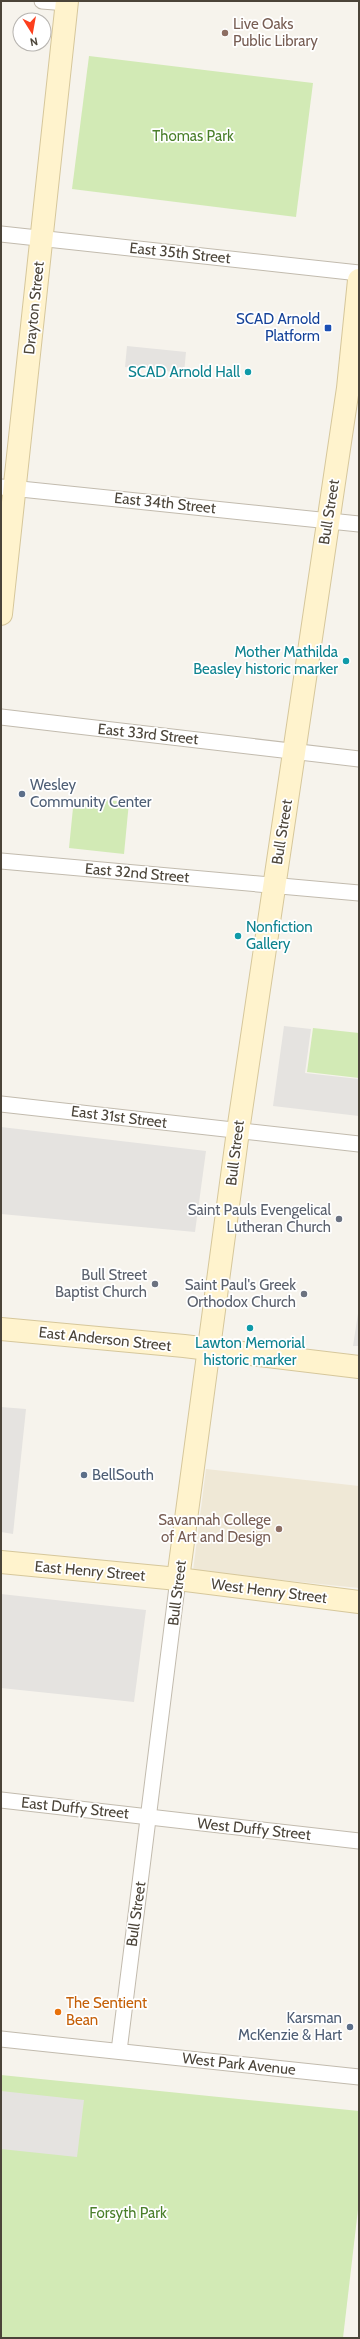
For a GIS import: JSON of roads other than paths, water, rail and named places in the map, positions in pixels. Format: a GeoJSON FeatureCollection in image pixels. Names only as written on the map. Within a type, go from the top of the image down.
{"type":"FeatureCollection","features":[{"type":"Feature","properties":{"kind":"main road","name":"Drayton Street"},"geometry":{"type":"LineString","coordinates":[[1,614],[7,487],[41,238],[67,2]]}},
{"type":"Feature","properties":{"kind":"main road","name":"Bull Street"},"geometry":{"type":"LineString","coordinates":[[178,1579],[238,1131],[274,885],[328,521],[353,389],[359,280]]}},
{"type":"Feature","properties":{"kind":"main road","name":"East Anderson Street"},"geometry":{"type":"LineString","coordinates":[[1,1329],[359,1367]]}},
{"type":"Feature","properties":{"kind":"main road","name":"East Henry Street"},"geometry":{"type":"LineString","coordinates":[[1,1562],[178,1579]]}},
{"type":"Feature","properties":{"kind":"main road","name":"West Henry Street"},"geometry":{"type":"LineString","coordinates":[[178,1579],[359,1602]]}},
{"type":"Feature","properties":{"kind":"street"},"geometry":{"type":"LineString","coordinates":[[42,1],[67,2]]}},
{"type":"Feature","properties":{"kind":"street","name":"East 35th Street"},"geometry":{"type":"LineString","coordinates":[[1,234],[359,273]]}},
{"type":"Feature","properties":{"kind":"street","name":"East 34th Street"},"geometry":{"type":"LineString","coordinates":[[7,487],[359,524]]}},
{"type":"Feature","properties":{"kind":"street","name":"East 33rd Street"},"geometry":{"type":"LineString","coordinates":[[1,717],[295,750],[359,759]]}},
{"type":"Feature","properties":{"kind":"street","name":"East 32nd Street"},"geometry":{"type":"LineString","coordinates":[[1,861],[359,893]]}},
{"type":"Feature","properties":{"kind":"street","name":"East 31st Street"},"geometry":{"type":"LineString","coordinates":[[1,1104],[359,1144]]}},
{"type":"Feature","properties":{"kind":"street","name":"Bull Street"},"geometry":{"type":"LineString","coordinates":[[112,2051],[150,1817],[178,1579]]}},
{"type":"Feature","properties":{"kind":"street","name":"East Duffy Street"},"geometry":{"type":"LineString","coordinates":[[1,1800],[150,1817]]}},
{"type":"Feature","properties":{"kind":"street","name":"West Duffy Street"},"geometry":{"type":"LineString","coordinates":[[150,1817],[359,1840]]}},
{"type":"Feature","properties":{"kind":"street","name":"West Park Avenue"},"geometry":{"type":"LineString","coordinates":[[1,2039],[359,2077]]}},
{"type":"Feature","properties":{"kind":"place","name":"Live Oaks Public Library"},"geometry":{"type":"Point","coordinates":[225,33]}},
{"type":"Feature","properties":{"kind":"place","name":"SCAD Arnold Platform"},"geometry":{"type":"Point","coordinates":[328,328]}},
{"type":"Feature","properties":{"kind":"place","name":"SCAD Arnold Hall"},"geometry":{"type":"Point","coordinates":[248,372]}},
{"type":"Feature","properties":{"kind":"place","name":"Mother Mathilda Beasley historic marker"},"geometry":{"type":"Point","coordinates":[346,661]}},
{"type":"Feature","properties":{"kind":"place","name":"Wesley Community Center"},"geometry":{"type":"Point","coordinates":[22,794]}},
{"type":"Feature","properties":{"kind":"place","name":"Nonfiction Gallery"},"geometry":{"type":"Point","coordinates":[238,936]}},
{"type":"Feature","properties":{"kind":"place","name":"Saint Pauls Evengelical Lutheran Church"},"geometry":{"type":"Point","coordinates":[339,1219]}},
{"type":"Feature","properties":{"kind":"place","name":"Bull Street Baptist Church"},"geometry":{"type":"Point","coordinates":[155,1284]}},
{"type":"Feature","properties":{"kind":"place","name":"Saint Paul's Greek Orthodox Church"},"geometry":{"type":"Point","coordinates":[304,1294]}},
{"type":"Feature","properties":{"kind":"place","name":"Lawton Memorial historic marker"},"geometry":{"type":"Point","coordinates":[250,1328]}},
{"type":"Feature","properties":{"kind":"place","name":"BellSouth"},"geometry":{"type":"Point","coordinates":[84,1475]}},
{"type":"Feature","properties":{"kind":"place","name":"Savannah College of Art and Design"},"geometry":{"type":"Point","coordinates":[279,1529]}},
{"type":"Feature","properties":{"kind":"place","name":"The Sentient Bean"},"geometry":{"type":"Point","coordinates":[58,2012]}},
{"type":"Feature","properties":{"kind":"place","name":"Karsman McKenzie & Hart"},"geometry":{"type":"Point","coordinates":[350,2027]}},
{"type":"Feature","properties":{"kind":"park label","name":"Thomas Park"},"geometry":{"type":"Point","coordinates":[193,136]}},
{"type":"Feature","properties":{"kind":"park label","name":"Forsyth Park"},"geometry":{"type":"Point","coordinates":[128,2213]}}]}
